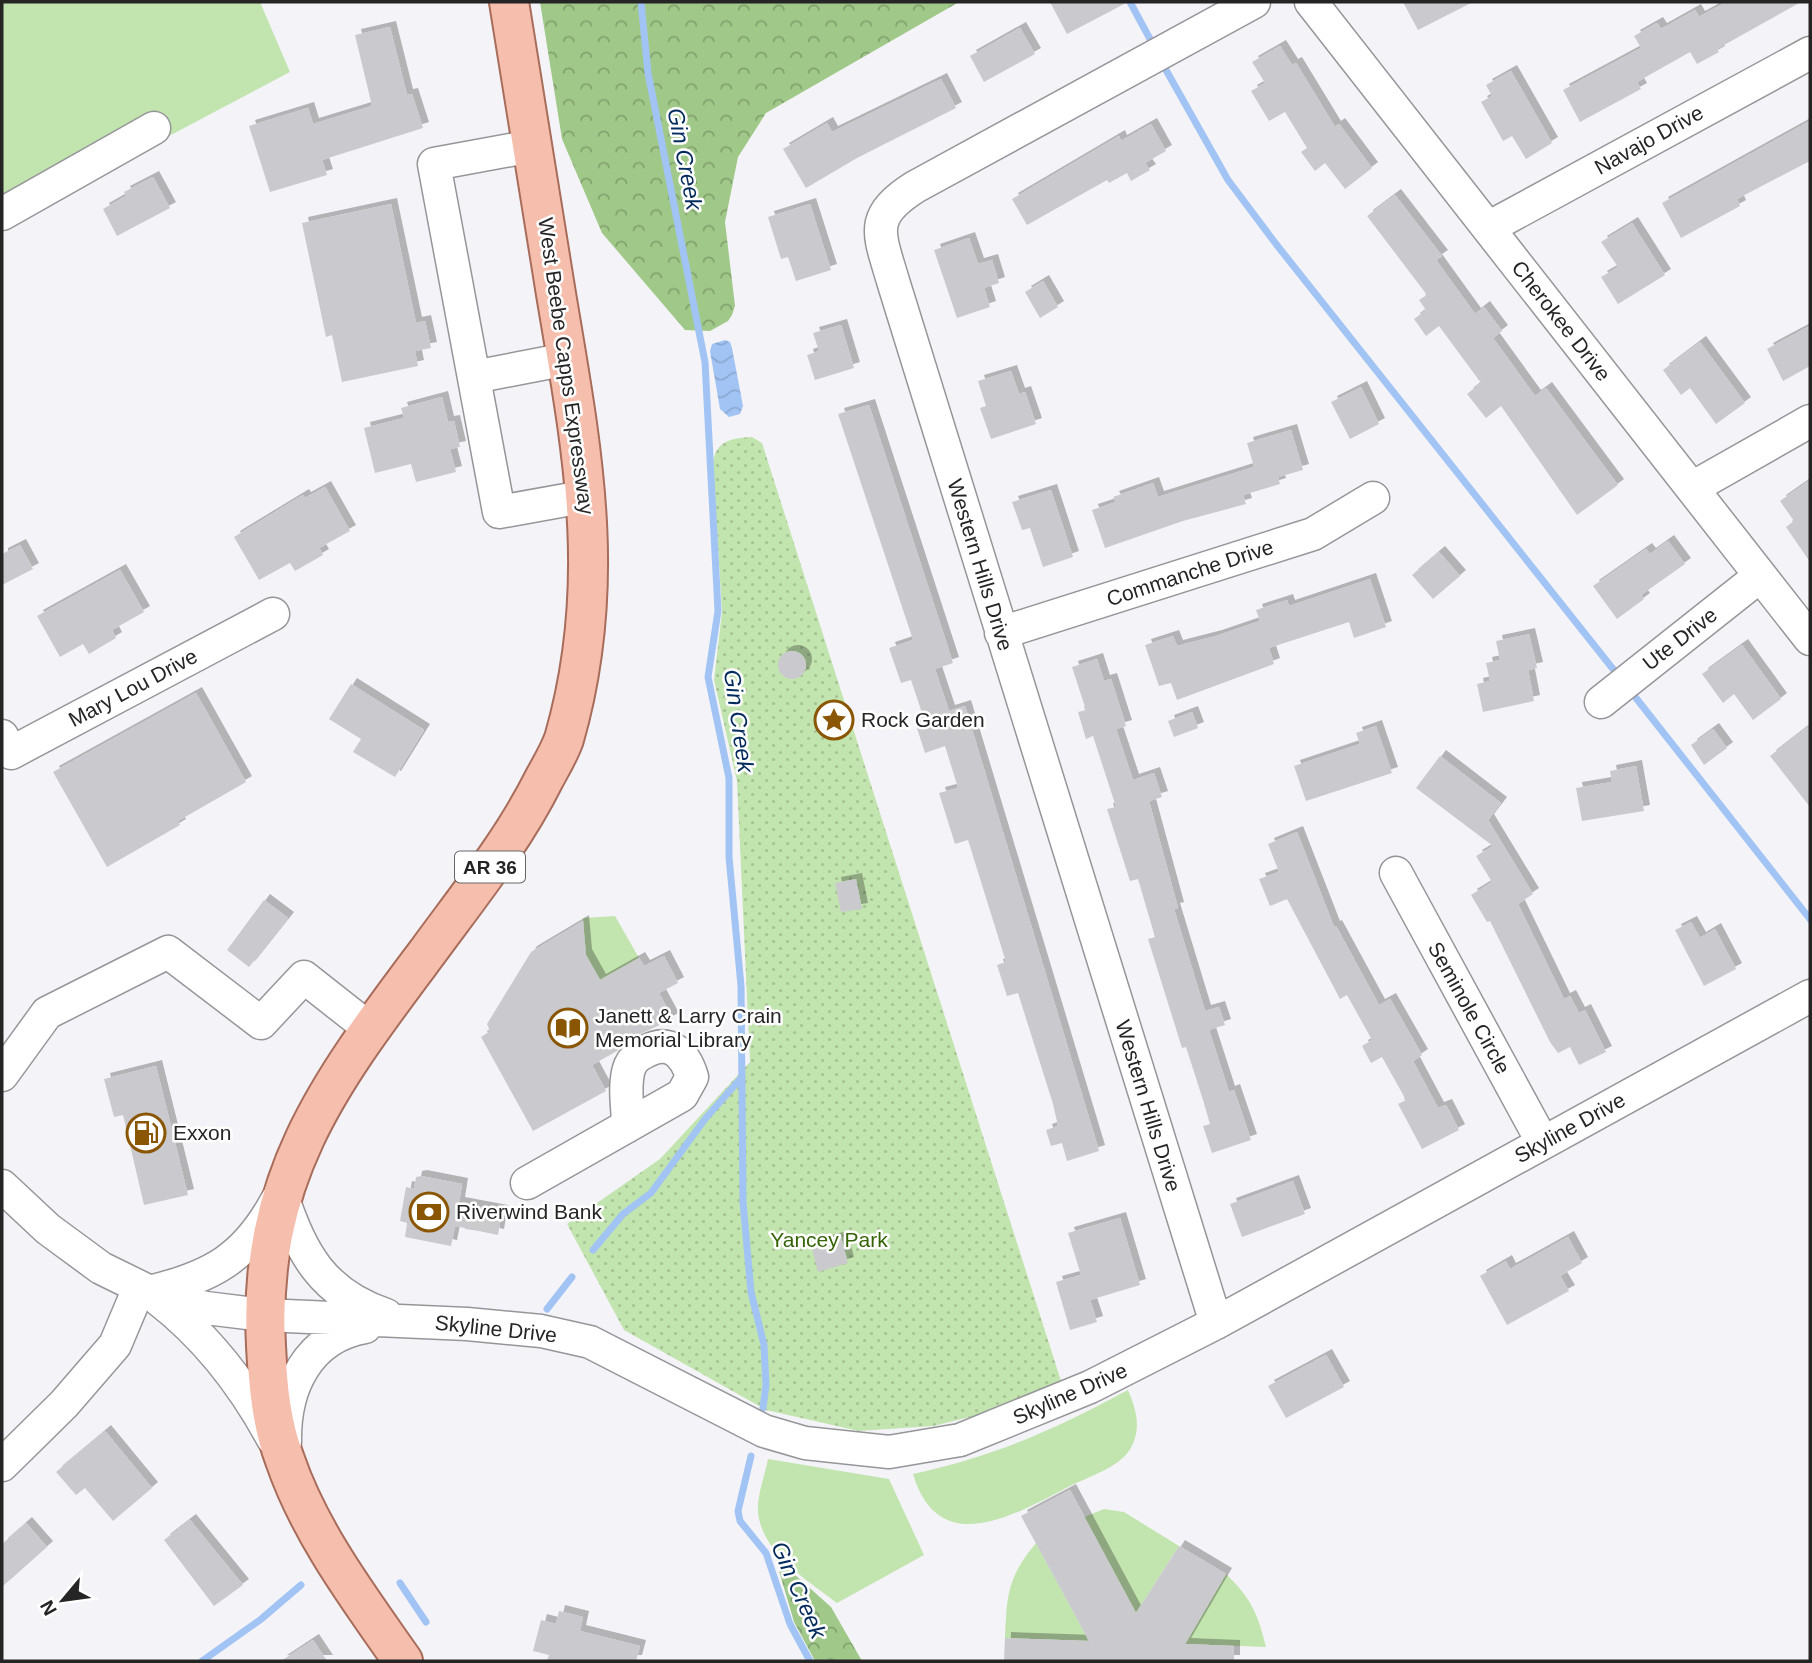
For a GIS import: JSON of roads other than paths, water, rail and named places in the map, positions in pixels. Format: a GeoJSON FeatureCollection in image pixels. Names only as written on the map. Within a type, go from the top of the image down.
{"type":"FeatureCollection","features":[{"type":"Feature","properties":{"kind":"main road","name":"West Beebe Capps Expressway"},"geometry":{"type":"LineString","coordinates":[[402,1661],[319,1533],[285,1462],[274,1427],[268,1391],[264,1315],[271,1238],[281,1192],[305,1135],[343,1068],[370,1029],[521,825],[563,742],[578,665],[589,584],[588,496],[509,2]]}},
{"type":"Feature","properties":{"kind":"street","name":"Western Hills Drive"},"geometry":{"type":"LineString","coordinates":[[1216,1323],[1000,633],[887,261],[881,220],[892,202],[915,187],[1254,2]]}},
{"type":"Feature","properties":{"kind":"street","name":"Cherokee Drive"},"geometry":{"type":"LineString","coordinates":[[1311,2],[1810,639]]}},
{"type":"Feature","properties":{"kind":"street","name":"Navajo Drive"},"geometry":{"type":"LineString","coordinates":[[1489,228],[1810,52]]}},
{"type":"Feature","properties":{"kind":"street"},"geometry":{"type":"LineString","coordinates":[[2,214],[154,128]]}},
{"type":"Feature","properties":{"kind":"street"},"geometry":{"type":"LineString","coordinates":[[532,146],[434,164],[499,512],[588,496]]}},
{"type":"Feature","properties":{"kind":"street"},"geometry":{"type":"LineString","coordinates":[[474,377],[567,359]]}},
{"type":"Feature","properties":{"kind":"street"},"geometry":{"type":"LineString","coordinates":[[1692,488],[1810,422]]}},
{"type":"Feature","properties":{"kind":"street","name":"Commanche Drive"},"geometry":{"type":"LineString","coordinates":[[1000,633],[1313,534],[1373,498]]}},
{"type":"Feature","properties":{"kind":"street","name":"Ute Drive"},"geometry":{"type":"LineString","coordinates":[[1601,702],[1760,576]]}},
{"type":"Feature","properties":{"kind":"street","name":"Mary Lou Drive"},"geometry":{"type":"LineString","coordinates":[[2,736],[11,753],[273,614]]}},
{"type":"Feature","properties":{"kind":"street","name":"Seminole Circle"},"geometry":{"type":"LineString","coordinates":[[1396,873],[1543,1143]]}},
{"type":"Feature","properties":{"kind":"street"},"geometry":{"type":"LineString","coordinates":[[2,1075],[47,1013],[168,952],[261,1023],[304,977],[370,1029]]}},
{"type":"Feature","properties":{"kind":"street","name":"Skyline Drive"},"geometry":{"type":"LineString","coordinates":[[144,1290],[206,1308],[264,1315],[541,1331],[590,1342],[764,1431],[805,1443],[888,1452],[960,1440],[1043,1409],[1216,1323],[1810,996]]}},
{"type":"Feature","properties":{"kind":"street"},"geometry":{"type":"LineString","coordinates":[[527,1183],[628,1126]]}},
{"type":"Feature","properties":{"kind":"street"},"geometry":{"type":"LineString","coordinates":[[2,1186],[75,1250],[101,1268],[144,1290],[191,1328],[228,1368],[259,1414],[285,1462]]}},
{"type":"Feature","properties":{"kind":"street"},"geometry":{"type":"LineString","coordinates":[[144,1290],[189,1280],[228,1263],[258,1231],[281,1192]]}},
{"type":"Feature","properties":{"kind":"street"},"geometry":{"type":"LineString","coordinates":[[281,1192],[298,1238],[320,1275],[359,1304],[404,1321]]}},
{"type":"Feature","properties":{"kind":"street"},"geometry":{"type":"LineString","coordinates":[[2,1465],[64,1404],[116,1345],[144,1290]]}},
{"type":"Feature","properties":{"kind":"street"},"geometry":{"type":"LineString","coordinates":[[285,1462],[287,1406],[294,1385],[313,1353],[328,1339],[350,1329],[404,1321]]}},
{"type":"Feature","properties":{"kind":"water"},"geometry":{"type":"Polygon","coordinates":[[[725,340],[730,342],[732,348],[743,406],[740,414],[729,417],[720,409],[710,351],[712,344],[725,340]]]}},
{"type":"Feature","properties":{"kind":"waterway","name":"Gin Creek"},"geometry":{"type":"LineString","coordinates":[[641,2],[648,73],[705,362],[718,611],[708,677],[729,778],[729,857],[741,986],[743,1202],[751,1292],[764,1345],[766,1385],[763,1408]]}},
{"type":"Feature","properties":{"kind":"waterway"},"geometry":{"type":"LineString","coordinates":[[1130,2],[1150,39]]}},
{"type":"Feature","properties":{"kind":"waterway"},"geometry":{"type":"LineString","coordinates":[[1166,70],[1228,180],[1613,669]]}},
{"type":"Feature","properties":{"kind":"waterway"},"geometry":{"type":"LineString","coordinates":[[1636,698],[1810,919]]}},
{"type":"Feature","properties":{"kind":"waterway"},"geometry":{"type":"LineString","coordinates":[[593,1250],[623,1214],[651,1193],[705,1119],[742,1077]]}},
{"type":"Feature","properties":{"kind":"waterway"},"geometry":{"type":"LineString","coordinates":[[547,1309],[572,1277]]}},
{"type":"Feature","properties":{"kind":"waterway","name":"Gin Creek"},"geometry":{"type":"LineString","coordinates":[[751,1456],[738,1511],[740,1521],[766,1553],[790,1624],[810,1661]]}},
{"type":"Feature","properties":{"kind":"waterway"},"geometry":{"type":"LineString","coordinates":[[400,1583],[426,1622]]}},
{"type":"Feature","properties":{"kind":"waterway"},"geometry":{"type":"LineString","coordinates":[[202,1661],[260,1620],[301,1585]]}},
{"type":"Feature","properties":{"kind":"tunnel"},"geometry":{"type":"LineString","coordinates":[[481,1231],[484,1208]]}},
{"type":"Feature","properties":{"kind":"place","name":"Rock Garden"},"geometry":{"type":"Point","coordinates":[834,720]}},
{"type":"Feature","properties":{"kind":"place","name":"Janett & Larry Crain Memorial Library"},"geometry":{"type":"Point","coordinates":[568,1028]}},
{"type":"Feature","properties":{"kind":"place","name":"Exxon"},"geometry":{"type":"Point","coordinates":[146,1133]}},
{"type":"Feature","properties":{"kind":"place","name":"Riverwind Bank"},"geometry":{"type":"Point","coordinates":[429,1212]}},
{"type":"Feature","properties":{"kind":"park label","name":"Yancey Park"},"geometry":{"type":"Point","coordinates":[829,1240]}}]}
